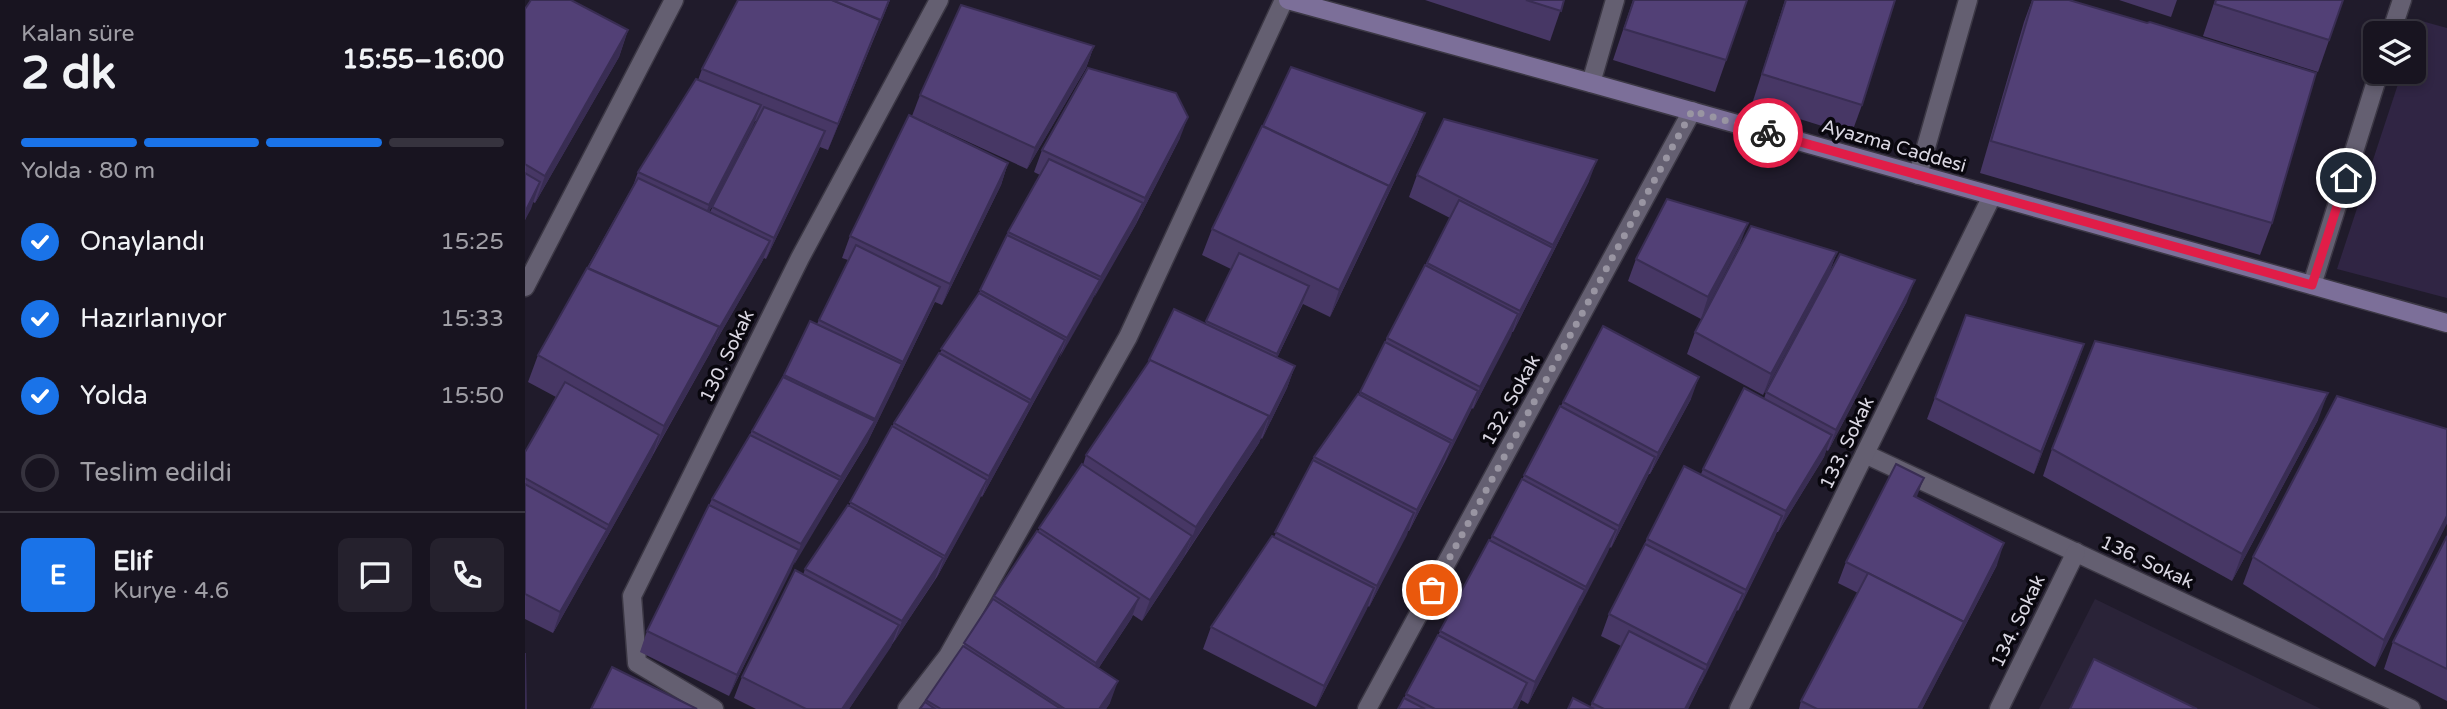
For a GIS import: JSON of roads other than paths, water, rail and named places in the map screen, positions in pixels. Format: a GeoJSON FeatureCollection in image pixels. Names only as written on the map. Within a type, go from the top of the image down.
{"type":"FeatureCollection","features":[{"type":"Feature","properties":{"kind":"street"},"geometry":{"type":"LineString","coordinates":[[525,287],[674,0]]}},
{"type":"Feature","properties":{"kind":"street","name":"130. Sokak"},"geometry":{"type":"LineString","coordinates":[[714,709],[637,663],[632,596],[800,258],[939,0]]}},
{"type":"Feature","properties":{"kind":"street"},"geometry":{"type":"LineString","coordinates":[[907,709],[948,656],[1128,337],[1286,0]]}},
{"type":"Feature","properties":{"kind":"street","name":"Ayazma Caddesi"},"geometry":{"type":"LineString","coordinates":[[1286,0],[2447,323]]}},
{"type":"Feature","properties":{"kind":"street"},"geometry":{"type":"LineString","coordinates":[[1591,83],[1615,0]]}},
{"type":"Feature","properties":{"kind":"street"},"geometry":{"type":"LineString","coordinates":[[1918,175],[1968,0]]}},
{"type":"Feature","properties":{"kind":"street"},"geometry":{"type":"LineString","coordinates":[[2395,21],[2402,0]]}},
{"type":"Feature","properties":{"kind":"street"},"geometry":{"type":"LineString","coordinates":[[2312,285],[2375,84]]}},
{"type":"Feature","properties":{"kind":"street","name":"132. Sokak"},"geometry":{"type":"LineString","coordinates":[[1367,709],[1692,111]]}},
{"type":"Feature","properties":{"kind":"street","name":"133. Sokak"},"geometry":{"type":"LineString","coordinates":[[1739,709],[1991,196]]}},
{"type":"Feature","properties":{"kind":"street","name":"136. Sokak"},"geometry":{"type":"LineString","coordinates":[[1865,454],[2411,709]]}},
{"type":"Feature","properties":{"kind":"street","name":"134. Sokak"},"geometry":{"type":"LineString","coordinates":[[1999,709],[2075,552]]}}]}
